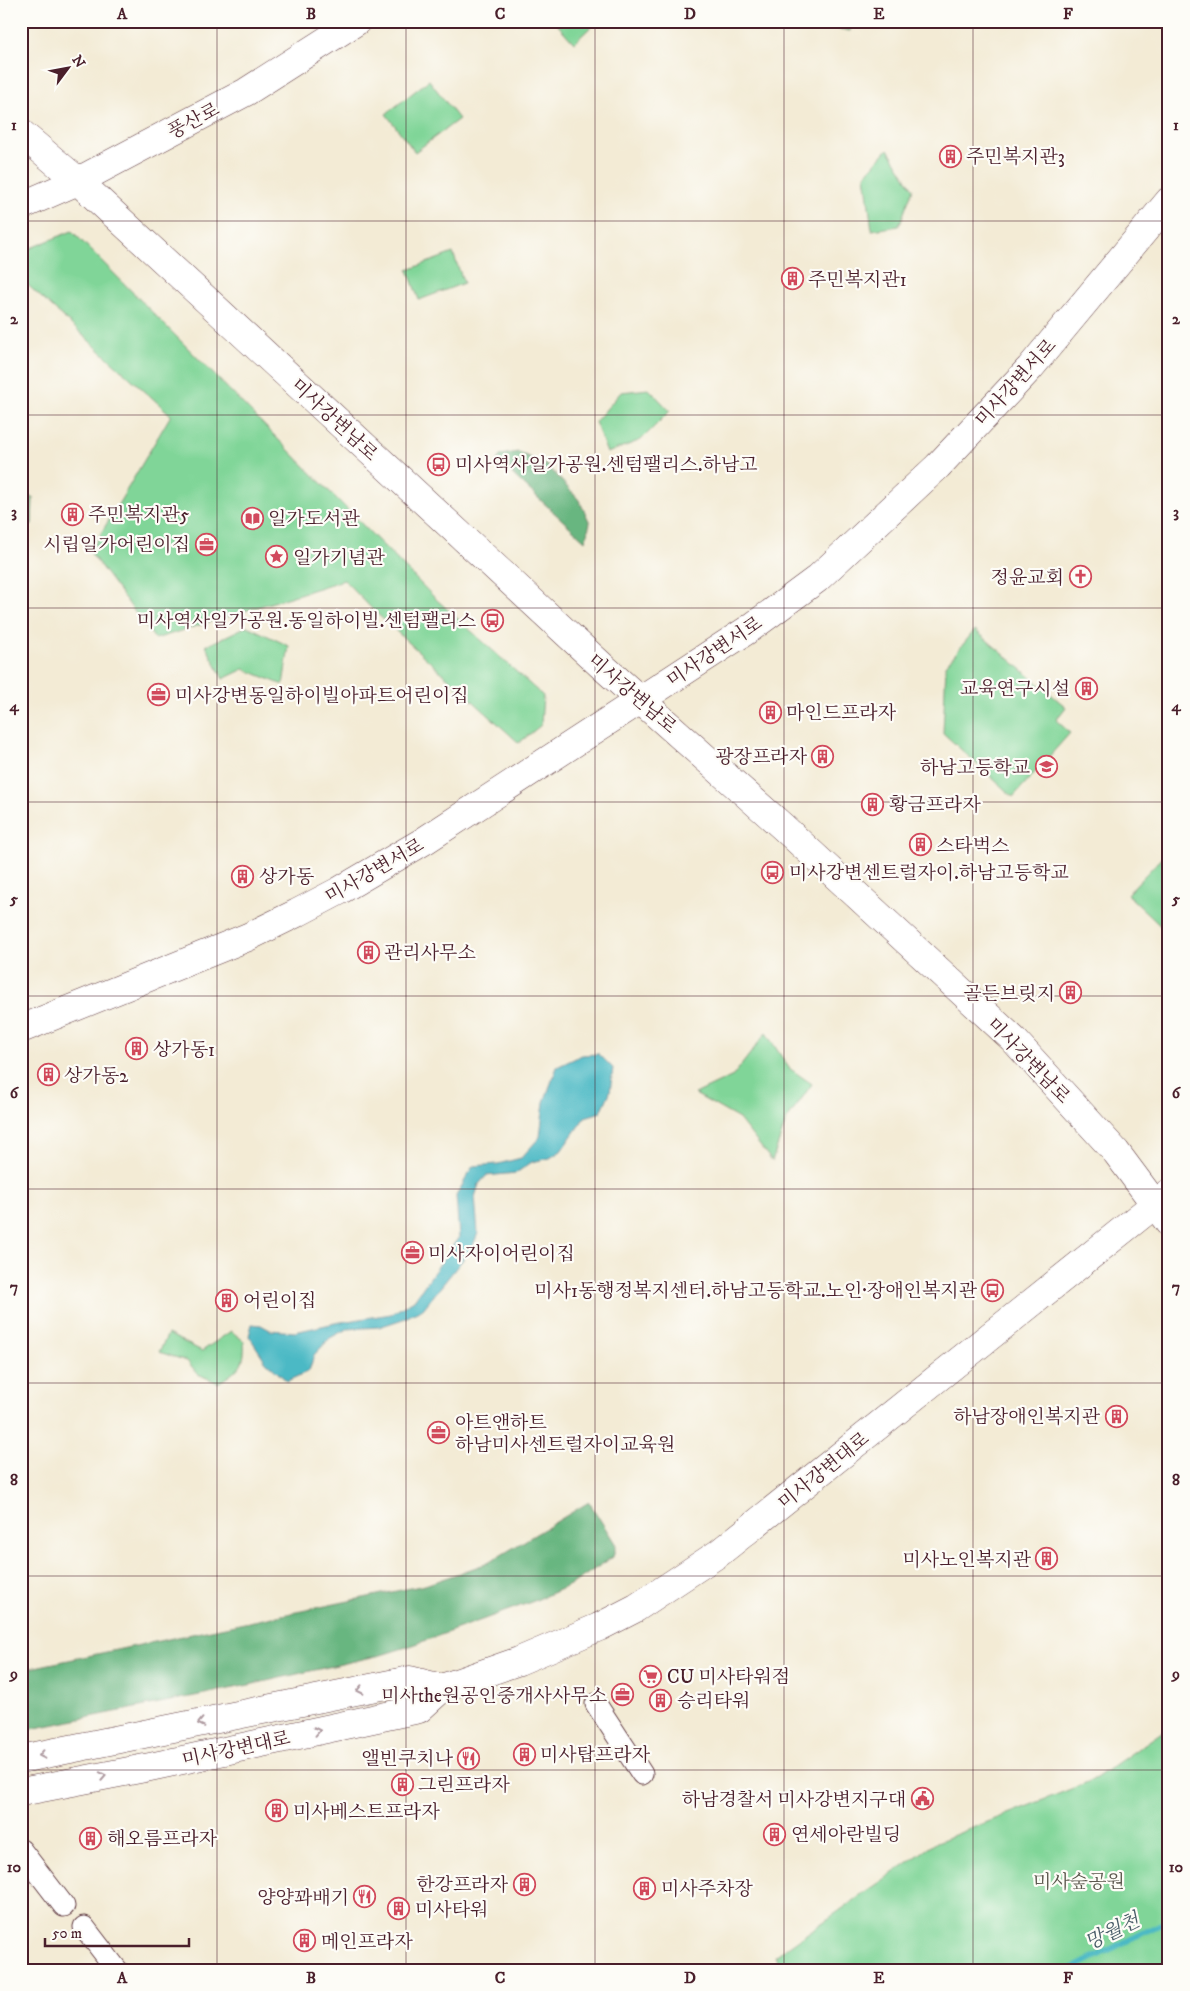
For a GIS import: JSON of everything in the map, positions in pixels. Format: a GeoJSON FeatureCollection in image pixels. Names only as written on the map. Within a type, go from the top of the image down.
{"type":"FeatureCollection","features":[{"type":"Feature","properties":{"kind":"main road","name":"풍산로"},"geometry":{"type":"LineString","coordinates":[[21,206],[78,181],[246,92],[357,21]]}},
{"type":"Feature","properties":{"kind":"main road","name":"미사강변남로"},"geometry":{"type":"LineString","coordinates":[[21,133],[78,181],[587,652],[783,827],[1012,1039],[1164,1207]]}},
{"type":"Feature","properties":{"kind":"main road","name":"미사강변서로"},"geometry":{"type":"LineString","coordinates":[[21,1029],[240,940],[297,913],[424,841],[752,627],[817,579],[938,466],[1030,368],[1169,201]]}},
{"type":"Feature","properties":{"kind":"main road","name":"미사강변대로"},"geometry":{"type":"LineString","coordinates":[[21,1792],[150,1767],[419,1709],[442,1688],[519,1661],[598,1627],[636,1608],[719,1553],[1164,1207]]}},
{"type":"Feature","properties":{"kind":"main road","name":"미사강변대로"},"geometry":{"type":"LineString","coordinates":[[21,1759],[410,1680],[442,1688]]}},
{"type":"Feature","properties":{"kind":"street"},"geometry":{"type":"LineString","coordinates":[[596,1704],[642,1774]]}},
{"type":"Feature","properties":{"kind":"street"},"geometry":{"type":"LineString","coordinates":[[21,1850],[64,1906]]}},
{"type":"Feature","properties":{"kind":"street"},"geometry":{"type":"LineString","coordinates":[[84,1927],[116,1970]]}},
{"type":"Feature","properties":{"kind":"green space"},"geometry":{"type":"Polygon","coordinates":[[[558,21],[597,21],[574,43],[556,23],[558,21]]]}},
{"type":"Feature","properties":{"kind":"green space"},"geometry":{"type":"Polygon","coordinates":[[[811,21],[852,21],[850,31],[812,24],[811,21]]]}},
{"type":"Feature","properties":{"kind":"green space"},"geometry":{"type":"Polygon","coordinates":[[[429,80],[459,119],[415,152],[386,114],[429,80]]]}},
{"type":"Feature","properties":{"kind":"green space"},"geometry":{"type":"Polygon","coordinates":[[[888,149],[913,189],[899,226],[872,230],[865,175],[888,149]]]}},
{"type":"Feature","properties":{"kind":"green space"},"geometry":{"type":"Polygon","coordinates":[[[72,231],[437,600],[543,696],[541,725],[519,743],[373,610],[344,580],[155,639],[90,552],[171,415],[21,279],[21,252],[72,231]]]}},
{"type":"Feature","properties":{"kind":"green space"},"geometry":{"type":"Polygon","coordinates":[[[453,253],[464,283],[419,300],[408,270],[453,253]]]}},
{"type":"Feature","properties":{"kind":"green space"},"geometry":{"type":"Polygon","coordinates":[[[649,389],[670,411],[641,440],[607,453],[595,422],[621,392],[649,389]]]}},
{"type":"Feature","properties":{"kind":"green space"},"geometry":{"type":"Polygon","coordinates":[[[518,452],[548,466],[579,500],[590,523],[585,541],[497,460],[501,455],[518,452]]]}},
{"type":"Feature","properties":{"kind":"green space"},"geometry":{"type":"Polygon","coordinates":[[[21,493],[33,498],[32,525],[21,521],[21,493]]]}},
{"type":"Feature","properties":{"kind":"green space"},"geometry":{"type":"Polygon","coordinates":[[[247,626],[289,646],[283,685],[244,669],[223,679],[206,646],[247,626]]]}},
{"type":"Feature","properties":{"kind":"green space"},"geometry":{"type":"Polygon","coordinates":[[[975,630],[1066,707],[1056,720],[1070,733],[1013,797],[943,733],[946,665],[975,630]]]}},
{"type":"Feature","properties":{"kind":"green space"},"geometry":{"type":"Polygon","coordinates":[[[1169,850],[1169,934],[1127,894],[1169,850]]]}},
{"type":"Feature","properties":{"kind":"green space"},"geometry":{"type":"Polygon","coordinates":[[[766,1033],[789,1068],[812,1084],[786,1121],[772,1161],[739,1119],[695,1094],[733,1076],[766,1033]]]}},
{"type":"Feature","properties":{"kind":"green space"},"geometry":{"type":"Polygon","coordinates":[[[231,1331],[244,1341],[244,1356],[236,1371],[218,1383],[198,1374],[187,1361],[159,1352],[168,1334],[202,1351],[231,1331]]]}},
{"type":"Feature","properties":{"kind":"green space"},"geometry":{"type":"Polygon","coordinates":[[[589,1502],[616,1545],[613,1557],[572,1584],[534,1601],[381,1655],[249,1685],[21,1731],[21,1670],[425,1585],[488,1563],[589,1502]]]}},
{"type":"Feature","properties":{"kind":"green space","name":"미사숲공원"},"geometry":{"type":"Polygon","coordinates":[[[1169,1727],[1169,1970],[784,1970],[775,1956],[937,1842],[1096,1778],[1169,1727]]]}},
{"type":"Feature","properties":{"kind":"water"},"geometry":{"type":"Polygon","coordinates":[[[599,1054],[613,1068],[610,1092],[601,1112],[585,1117],[561,1151],[550,1158],[532,1162],[516,1173],[486,1176],[479,1184],[475,1197],[478,1233],[472,1248],[423,1309],[403,1319],[379,1327],[347,1329],[330,1338],[314,1355],[309,1371],[287,1381],[266,1362],[249,1336],[252,1324],[261,1325],[270,1330],[295,1332],[391,1314],[414,1300],[459,1237],[456,1196],[473,1166],[498,1164],[521,1158],[540,1137],[544,1102],[557,1067],[582,1055],[599,1054]]]}},
{"type":"Feature","properties":{"kind":"waterway","name":"망월천"},"geometry":{"type":"LineString","coordinates":[[1069,1970],[1169,1920]]}},
{"type":"Feature","properties":{"kind":"place","name":"주민복지관3"},"geometry":{"type":"Point","coordinates":[950,156]}},
{"type":"Feature","properties":{"kind":"place","name":"주민복지관1"},"geometry":{"type":"Point","coordinates":[792,279]}},
{"type":"Feature","properties":{"kind":"place","name":"미사역사일가공원.센텀팰리스.하남고"},"geometry":{"type":"Point","coordinates":[439,464]}},
{"type":"Feature","properties":{"kind":"place","name":"주민복지관5"},"geometry":{"type":"Point","coordinates":[72,514]}},
{"type":"Feature","properties":{"kind":"place","name":"일가도서관"},"geometry":{"type":"Point","coordinates":[252,518]}},
{"type":"Feature","properties":{"kind":"place","name":"시립일가어린이집"},"geometry":{"type":"Point","coordinates":[206,544]}},
{"type":"Feature","properties":{"kind":"place","name":"일가기념관"},"geometry":{"type":"Point","coordinates":[277,557]}},
{"type":"Feature","properties":{"kind":"place","name":"정윤교회"},"geometry":{"type":"Point","coordinates":[1080,577]}},
{"type":"Feature","properties":{"kind":"place","name":"미사역사일가공원.동일하이빌.센텀팰리스"},"geometry":{"type":"Point","coordinates":[492,620]}},
{"type":"Feature","properties":{"kind":"place","name":"교육연구시설"},"geometry":{"type":"Point","coordinates":[1086,688]}},
{"type":"Feature","properties":{"kind":"place","name":"미사강변동일하이빌아파트어린이집"},"geometry":{"type":"Point","coordinates":[159,695]}},
{"type":"Feature","properties":{"kind":"place","name":"마인드프라자"},"geometry":{"type":"Point","coordinates":[770,712]}},
{"type":"Feature","properties":{"kind":"place","name":"광장프라자"},"geometry":{"type":"Point","coordinates":[823,756]}},
{"type":"Feature","properties":{"kind":"place","name":"하남고등학교"},"geometry":{"type":"Point","coordinates":[1046,767]}},
{"type":"Feature","properties":{"kind":"place","name":"황금프라자"},"geometry":{"type":"Point","coordinates":[873,804]}},
{"type":"Feature","properties":{"kind":"place","name":"스타벅스"},"geometry":{"type":"Point","coordinates":[920,845]}},
{"type":"Feature","properties":{"kind":"place","name":"미사강변센트럴자이.하남고등학교"},"geometry":{"type":"Point","coordinates":[773,872]}},
{"type":"Feature","properties":{"kind":"place","name":"상가동"},"geometry":{"type":"Point","coordinates":[243,876]}},
{"type":"Feature","properties":{"kind":"place","name":"관리사무소"},"geometry":{"type":"Point","coordinates":[368,952]}},
{"type":"Feature","properties":{"kind":"place","name":"골든브릿지"},"geometry":{"type":"Point","coordinates":[1071,993]}},
{"type":"Feature","properties":{"kind":"place","name":"상가동1"},"geometry":{"type":"Point","coordinates":[137,1049]}},
{"type":"Feature","properties":{"kind":"place","name":"상가동2"},"geometry":{"type":"Point","coordinates":[48,1075]}},
{"type":"Feature","properties":{"kind":"place","name":"미사자이어린이집"},"geometry":{"type":"Point","coordinates":[412,1253]}},
{"type":"Feature","properties":{"kind":"place","name":"미사1동행정복지센터.하남고등학교.노인·장애인복지관"},"geometry":{"type":"Point","coordinates":[993,1290]}},
{"type":"Feature","properties":{"kind":"place","name":"어린이집"},"geometry":{"type":"Point","coordinates":[227,1300]}},
{"type":"Feature","properties":{"kind":"place","name":"하남장애인복지관"},"geometry":{"type":"Point","coordinates":[1116,1416]}},
{"type":"Feature","properties":{"kind":"place","name":"아트앤하트 하남미사센트럴자이교육원"},"geometry":{"type":"Point","coordinates":[439,1433]}},
{"type":"Feature","properties":{"kind":"place","name":"미사노인복지관"},"geometry":{"type":"Point","coordinates":[1047,1559]}},
{"type":"Feature","properties":{"kind":"place","name":"CU 미사타워점"},"geometry":{"type":"Point","coordinates":[651,1676]}},
{"type":"Feature","properties":{"kind":"place","name":"미사the원공인중개사사무소"},"geometry":{"type":"Point","coordinates":[623,1695]}},
{"type":"Feature","properties":{"kind":"place","name":"승리타워"},"geometry":{"type":"Point","coordinates":[661,1700]}},
{"type":"Feature","properties":{"kind":"place","name":"미사탑프라자"},"geometry":{"type":"Point","coordinates":[524,1754]}},
{"type":"Feature","properties":{"kind":"place","name":"앨빈쿠치나"},"geometry":{"type":"Point","coordinates":[469,1758]}},
{"type":"Feature","properties":{"kind":"place","name":"그린프라자"},"geometry":{"type":"Point","coordinates":[402,1784]}},
{"type":"Feature","properties":{"kind":"place","name":"하남경찰서 미사강변지구대"},"geometry":{"type":"Point","coordinates":[922,1799]}},
{"type":"Feature","properties":{"kind":"place","name":"미사베스트프라자"},"geometry":{"type":"Point","coordinates":[277,1811]}},
{"type":"Feature","properties":{"kind":"place","name":"연세아란빌딩"},"geometry":{"type":"Point","coordinates":[775,1834]}},
{"type":"Feature","properties":{"kind":"place","name":"해오름프라자"},"geometry":{"type":"Point","coordinates":[91,1838]}},
{"type":"Feature","properties":{"kind":"place","name":"한강프라자"},"geometry":{"type":"Point","coordinates":[524,1884]}},
{"type":"Feature","properties":{"kind":"place","name":"미사주차장"},"geometry":{"type":"Point","coordinates":[645,1888]}},
{"type":"Feature","properties":{"kind":"place","name":"양양꽈배기"},"geometry":{"type":"Point","coordinates":[365,1897]}},
{"type":"Feature","properties":{"kind":"place","name":"미사타워"},"geometry":{"type":"Point","coordinates":[399,1909]}},
{"type":"Feature","properties":{"kind":"place","name":"메인프라자"},"geometry":{"type":"Point","coordinates":[305,1941]}}]}
